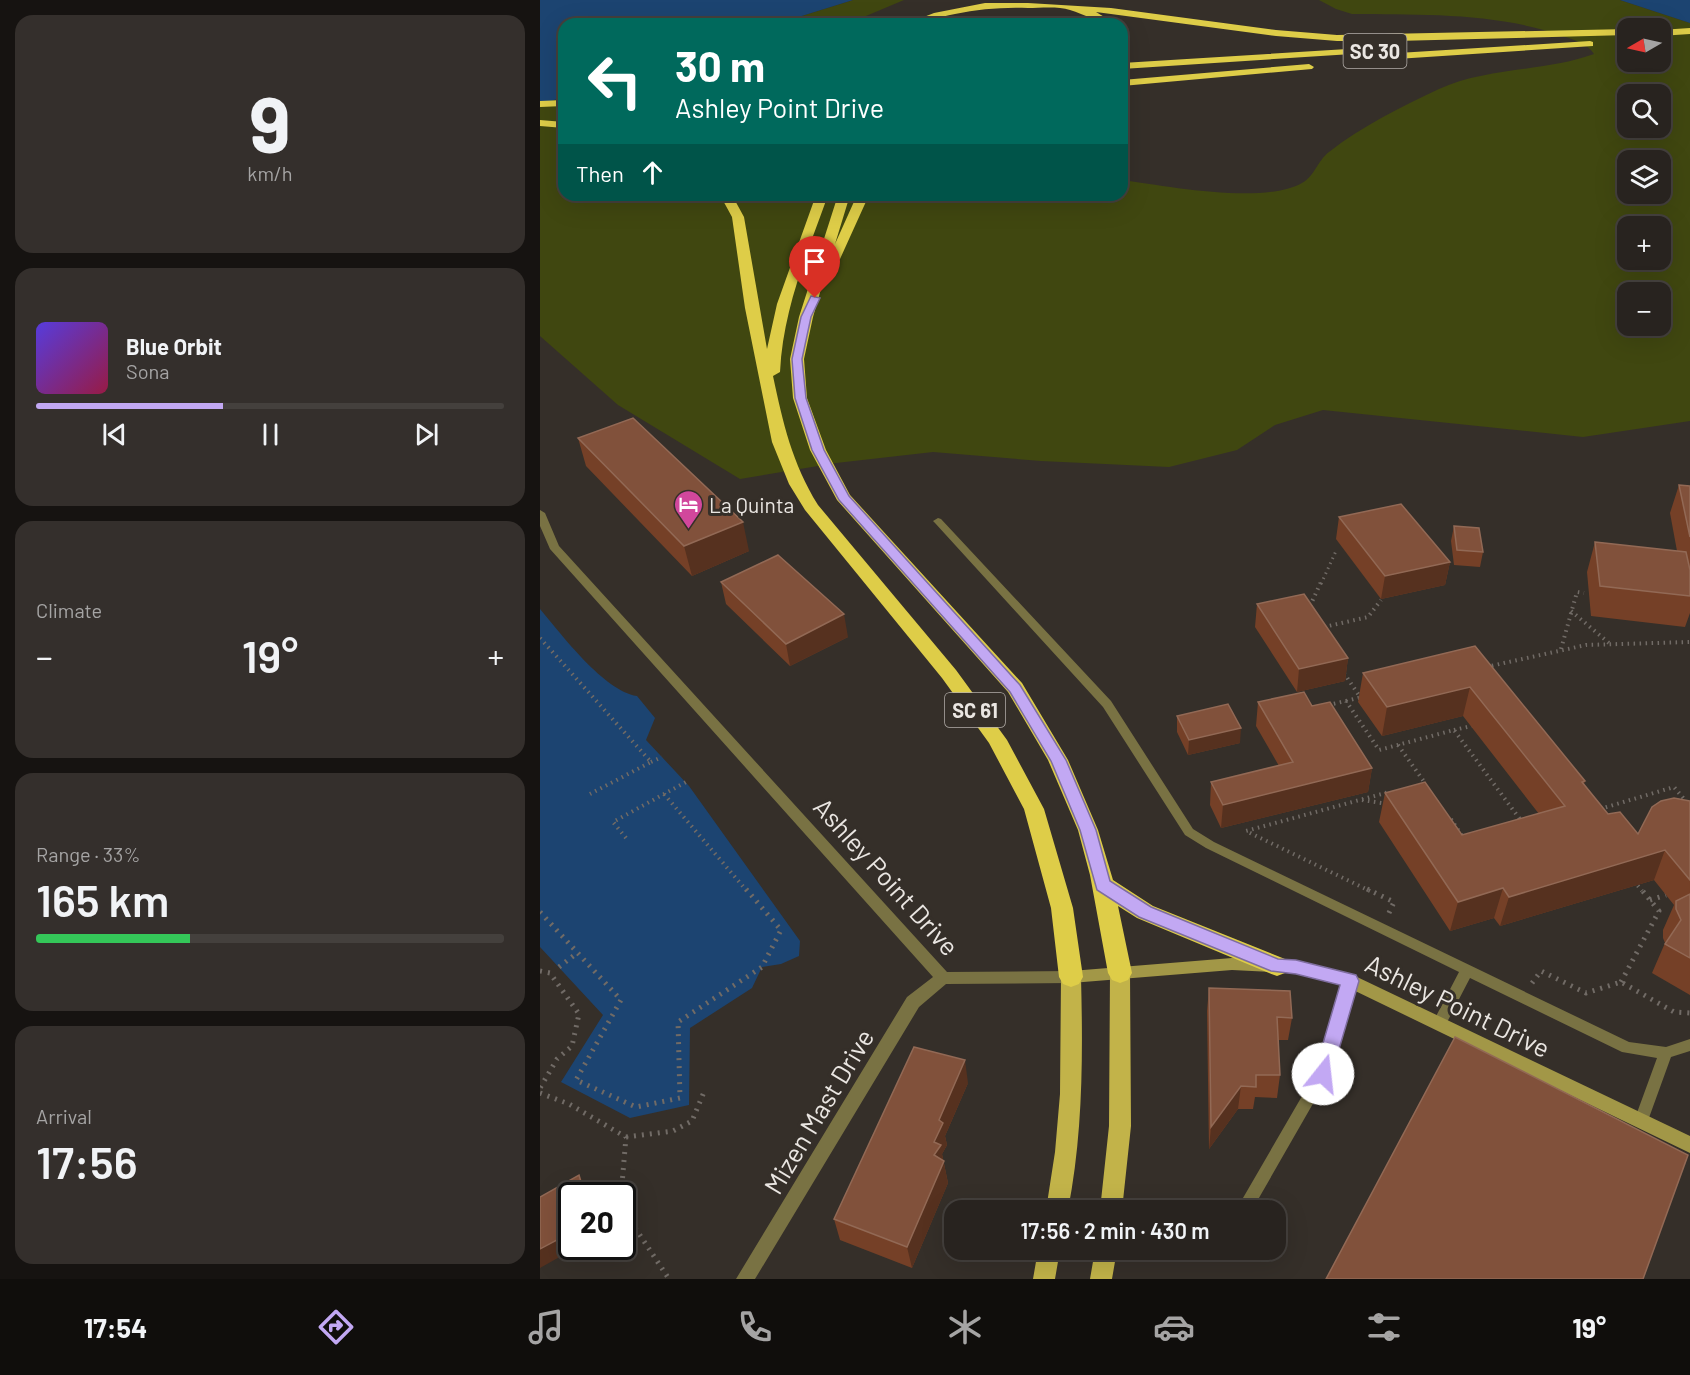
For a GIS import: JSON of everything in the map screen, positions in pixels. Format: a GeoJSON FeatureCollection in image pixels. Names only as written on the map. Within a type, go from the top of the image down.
{"type":"FeatureCollection","features":[{"type":"Feature","properties":{"kind":"highway"},"geometry":{"type":"LineString","coordinates":[[928,18],[946,12],[1005,3],[1060,2],[1104,4],[1243,28],[1320,38],[1396,39],[1617,33]]}},
{"type":"Feature","properties":{"kind":"highway"},"geometry":{"type":"LineString","coordinates":[[950,18],[964,14],[1026,6],[1081,10],[1103,18]]}},
{"type":"Feature","properties":{"kind":"highway"},"geometry":{"type":"LineString","coordinates":[[1671,32],[1690,31]]}},
{"type":"Feature","properties":{"kind":"highway","name":"SC 30"},"geometry":{"type":"LineString","coordinates":[[1128,66],[1617,34]]}},
{"type":"Feature","properties":{"kind":"highway"},"geometry":{"type":"LineString","coordinates":[[1671,39],[1690,38]]}},
{"type":"Feature","properties":{"kind":"highway","name":"SC 30"},"geometry":{"type":"LineString","coordinates":[[1128,72],[1617,43]]}},
{"type":"Feature","properties":{"kind":"highway"},"geometry":{"type":"LineString","coordinates":[[1351,63],[1462,52]]}},
{"type":"Feature","properties":{"kind":"highway"},"geometry":{"type":"LineString","coordinates":[[1128,82],[1320,66]]}},
{"type":"Feature","properties":{"kind":"highway"},"geometry":{"type":"LineString","coordinates":[[540,96],[558,96]]}},
{"type":"Feature","properties":{"kind":"highway"},"geometry":{"type":"LineString","coordinates":[[540,104],[558,103]]}},
{"type":"Feature","properties":{"kind":"highway"},"geometry":{"type":"LineString","coordinates":[[540,123],[558,124]]}},
{"type":"Feature","properties":{"kind":"highway"},"geometry":{"type":"LineString","coordinates":[[729,201],[738,217],[752,308],[773,409]]}},
{"type":"Feature","properties":{"kind":"highway"},"geometry":{"type":"LineString","coordinates":[[773,409],[773,353],[778,322],[820,201]]}},
{"type":"Feature","properties":{"kind":"highway"},"geometry":{"type":"LineString","coordinates":[[806,317],[842,201]]}},
{"type":"Feature","properties":{"kind":"highway"},"geometry":{"type":"LineString","coordinates":[[806,317],[860,201]]}},
{"type":"Feature","properties":{"kind":"highway","name":"SC 61"},"geometry":{"type":"LineString","coordinates":[[806,317],[797,359],[800,398],[818,450],[843,497],[1015,688],[1058,760],[1088,830],[1103,885],[1120,973]]}},
{"type":"Feature","properties":{"kind":"highway","name":"SC 61"},"geometry":{"type":"LineString","coordinates":[[773,409],[780,442],[797,484],[811,507],[949,674],[997,740],[1034,809],[1062,908],[1071,977]]}},
{"type":"Feature","properties":{"kind":"highway"},"geometry":{"type":"LineString","coordinates":[[1103,885],[1145,912],[1277,966]]}},
{"type":"Feature","properties":{"kind":"main road","name":"SC 61"},"geometry":{"type":"LineString","coordinates":[[1112,1200],[1120,1126],[1120,973]]}},
{"type":"Feature","properties":{"kind":"main road","name":"SC 61"},"geometry":{"type":"LineString","coordinates":[[1059,1200],[1073,1062],[1071,977]]}},
{"type":"Feature","properties":{"kind":"main road"},"geometry":{"type":"LineString","coordinates":[[1044,1279],[1047,1260]]}},
{"type":"Feature","properties":{"kind":"main road"},"geometry":{"type":"LineString","coordinates":[[1101,1279],[1105,1260]]}},
{"type":"Feature","properties":{"kind":"street","name":"Ashley Point Drive"},"geometry":{"type":"LineString","coordinates":[[540,513],[554,547],[943,978],[1071,977],[1232,964],[1296,967],[1350,981],[1690,1145]]}},
{"type":"Feature","properties":{"kind":"street","name":"Mizen Mast Drive"},"geometry":{"type":"LineString","coordinates":[[747,1279],[913,1002],[943,978]]}},
{"type":"Feature","properties":{"kind":"lane"},"geometry":{"type":"LineString","coordinates":[[938,521],[1107,704],[1189,832],[1210,845],[1627,1048],[1666,1053],[1690,1045]]}},
{"type":"Feature","properties":{"kind":"lane"},"geometry":{"type":"LineString","coordinates":[[1439,1024],[1467,970]]}},
{"type":"Feature","properties":{"kind":"lane"},"geometry":{"type":"LineString","coordinates":[[1250,1200],[1323,1074],[1350,981]]}},
{"type":"Feature","properties":{"kind":"lane"},"geometry":{"type":"LineString","coordinates":[[1641,1122],[1666,1053]]}},
{"type":"Feature","properties":{"kind":"path"},"geometry":{"type":"LineString","coordinates":[[1305,617],[1335,551]]}},
{"type":"Feature","properties":{"kind":"path"},"geometry":{"type":"LineString","coordinates":[[1561,649],[1577,592],[1584,593]]}},
{"type":"Feature","properties":{"kind":"path"},"geometry":{"type":"LineString","coordinates":[[1314,629],[1368,617],[1381,600]]}},
{"type":"Feature","properties":{"kind":"path"},"geometry":{"type":"LineString","coordinates":[[1571,611],[1609,643]]}},
{"type":"Feature","properties":{"kind":"path"},"geometry":{"type":"LineString","coordinates":[[540,638],[651,762]]}},
{"type":"Feature","properties":{"kind":"path"},"geometry":{"type":"LineString","coordinates":[[1480,668],[1561,649],[1609,643],[1690,642]]}},
{"type":"Feature","properties":{"kind":"path"},"geometry":{"type":"LineString","coordinates":[[1340,668],[1360,698]]}},
{"type":"Feature","properties":{"kind":"path"},"geometry":{"type":"LineString","coordinates":[[1317,708],[1371,695]]}},
{"type":"Feature","properties":{"kind":"path"},"geometry":{"type":"LineString","coordinates":[[1346,701],[1379,750],[1485,722]]}},
{"type":"Feature","properties":{"kind":"path"},"geometry":{"type":"LineString","coordinates":[[1454,730],[1524,825]]}},
{"type":"Feature","properties":{"kind":"path"},"geometry":{"type":"LineString","coordinates":[[1398,745],[1431,792]]}},
{"type":"Feature","properties":{"kind":"path"},"geometry":{"type":"LineString","coordinates":[[590,794],[662,757]]}},
{"type":"Feature","properties":{"kind":"path"},"geometry":{"type":"LineString","coordinates":[[626,838],[613,822],[686,782]]}},
{"type":"Feature","properties":{"kind":"path"},"geometry":{"type":"LineString","coordinates":[[1414,786],[1425,783]]}},
{"type":"Feature","properties":{"kind":"path"},"geometry":{"type":"LineString","coordinates":[[1594,811],[1674,787],[1690,806]]}},
{"type":"Feature","properties":{"kind":"path"},"geometry":{"type":"LineString","coordinates":[[1390,920],[1388,913],[1394,902],[1246,831],[1393,791]]}},
{"type":"Feature","properties":{"kind":"path"},"geometry":{"type":"LineString","coordinates":[[540,912],[621,1000],[576,1080],[636,1107],[681,1098],[678,1022],[762,967],[781,930],[664,794]]}},
{"type":"Feature","properties":{"kind":"path"},"geometry":{"type":"LineString","coordinates":[[1360,800],[1392,804]]}},
{"type":"Feature","properties":{"kind":"path"},"geometry":{"type":"LineString","coordinates":[[1445,811],[1462,836],[1474,832]]}},
{"type":"Feature","properties":{"kind":"path"},"geometry":{"type":"LineString","coordinates":[[1509,823],[1520,819]]}},
{"type":"Feature","properties":{"kind":"path"},"geometry":{"type":"LineString","coordinates":[[1525,985],[1534,983],[1541,971],[1586,993],[1621,982],[1659,911],[1632,877]]}},
{"type":"Feature","properties":{"kind":"path"},"geometry":{"type":"LineString","coordinates":[[1650,900],[1666,895]]}},
{"type":"Feature","properties":{"kind":"path"},"geometry":{"type":"LineString","coordinates":[[559,966],[577,952]]}},
{"type":"Feature","properties":{"kind":"path"},"geometry":{"type":"LineString","coordinates":[[540,971],[550,973],[579,1014],[572,1046],[557,1059],[540,1088]]}},
{"type":"Feature","properties":{"kind":"path"},"geometry":{"type":"LineString","coordinates":[[1621,982],[1674,1012],[1690,1013]]}},
{"type":"Feature","properties":{"kind":"path"},"geometry":{"type":"LineString","coordinates":[[540,1093],[569,1104],[626,1137],[673,1131],[692,1121],[704,1092]]}},
{"type":"Feature","properties":{"kind":"path"},"geometry":{"type":"LineString","coordinates":[[622,1182],[626,1137]]}},
{"type":"Feature","properties":{"kind":"path"},"geometry":{"type":"LineString","coordinates":[[636,1229],[669,1279]]}},
{"type":"Feature","properties":{"kind":"green space"},"geometry":{"type":"Polygon","coordinates":[[[853,0],[904,0],[861,18],[795,18],[853,0]]]}},
{"type":"Feature","properties":{"kind":"green space"},"geometry":{"type":"Polygon","coordinates":[[[1319,0],[1620,0],[1690,23],[1690,421],[1583,437],[1323,410],[1275,425],[1237,450],[1169,467],[1041,461],[933,452],[836,463],[740,479],[618,405],[540,336],[540,106],[558,98],[558,201],[1128,201],[1128,181],[1214,192],[1264,193],[1285,189],[1302,183],[1310,177],[1325,155],[1355,134],[1439,89],[1477,77],[1556,64],[1594,54],[1584,45],[1572,39],[1537,28],[1485,19],[1432,15],[1352,14],[1319,0]]]}},
{"type":"Feature","properties":{"kind":"water"},"geometry":{"type":"Polygon","coordinates":[[[540,0],[853,0],[795,18],[558,18],[558,98],[540,106],[540,0]]]}},
{"type":"Feature","properties":{"kind":"water"},"geometry":{"type":"Polygon","coordinates":[[[1620,0],[1690,0],[1690,23],[1620,0]]]}},
{"type":"Feature","properties":{"kind":"water"},"geometry":{"type":"Polygon","coordinates":[[[540,609],[584,660],[611,684],[624,692],[637,696],[655,718],[646,740],[689,786],[800,941],[799,956],[781,964],[762,967],[752,988],[690,1028],[689,1105],[630,1118],[561,1082],[603,1015],[540,947],[540,609]]]}},
{"type":"Feature","properties":{"kind":"building"},"geometry":{"type":"Polygon","coordinates":[[[633,418],[743,522],[684,546],[578,438],[633,418]]]}},
{"type":"Feature","properties":{"kind":"building"},"geometry":{"type":"Polygon","coordinates":[[[1679,485],[1690,486],[1690,537],[1679,485]]]}},
{"type":"Feature","properties":{"kind":"building"},"geometry":{"type":"Polygon","coordinates":[[[1401,504],[1450,562],[1385,576],[1339,517],[1401,504]]]}},
{"type":"Feature","properties":{"kind":"building"},"geometry":{"type":"Polygon","coordinates":[[[1454,526],[1479,528],[1483,552],[1457,550],[1454,526]]]}},
{"type":"Feature","properties":{"kind":"building"},"geometry":{"type":"Polygon","coordinates":[[[1595,542],[1686,552],[1690,570],[1690,596],[1600,586],[1595,542]]]}},
{"type":"Feature","properties":{"kind":"building"},"geometry":{"type":"Polygon","coordinates":[[[778,555],[844,614],[786,644],[721,582],[778,555]]]}},
{"type":"Feature","properties":{"kind":"building"},"geometry":{"type":"Polygon","coordinates":[[[1304,594],[1348,658],[1299,669],[1257,604],[1304,594]]]}},
{"type":"Feature","properties":{"kind":"building"},"geometry":{"type":"Polygon","coordinates":[[[1475,646],[1585,781],[1582,782],[1608,814],[1620,812],[1638,834],[1652,807],[1661,801],[1674,798],[1690,801],[1690,880],[1665,850],[1509,897],[1503,888],[1458,902],[1385,793],[1425,782],[1462,835],[1565,806],[1470,687],[1387,707],[1363,673],[1475,646]]]}},
{"type":"Feature","properties":{"kind":"building"},"geometry":{"type":"Polygon","coordinates":[[[1304,692],[1312,706],[1330,702],[1372,768],[1223,805],[1211,782],[1293,762],[1258,702],[1304,692]]]}},
{"type":"Feature","properties":{"kind":"building"},"geometry":{"type":"Polygon","coordinates":[[[1228,704],[1241,728],[1189,740],[1177,716],[1228,704]]]}},
{"type":"Feature","properties":{"kind":"building"},"geometry":{"type":"Polygon","coordinates":[[[1690,894],[1690,958],[1665,944],[1681,920],[1676,909],[1676,901],[1690,894]]]}},
{"type":"Feature","properties":{"kind":"building"},"geometry":{"type":"Polygon","coordinates":[[[1209,988],[1290,991],[1292,1018],[1277,1017],[1280,1075],[1256,1075],[1256,1087],[1241,1086],[1211,1127],[1209,988]]]}},
{"type":"Feature","properties":{"kind":"building"},"geometry":{"type":"Polygon","coordinates":[[[1455,1037],[1688,1155],[1643,1279],[1326,1279],[1455,1037]]]}},
{"type":"Feature","properties":{"kind":"building"},"geometry":{"type":"Polygon","coordinates":[[[914,1047],[965,1060],[939,1120],[943,1123],[934,1142],[941,1145],[934,1155],[944,1161],[907,1247],[834,1219],[914,1047]]]}},
{"type":"Feature","properties":{"kind":"building"},"geometry":{"type":"Polygon","coordinates":[[[579,1175],[581,1182],[567,1182],[579,1175]]]}},
{"type":"Feature","properties":{"kind":"building"},"geometry":{"type":"Polygon","coordinates":[[[558,1187],[558,1239],[540,1249],[540,1197],[558,1187]]]}},
{"type":"Feature","properties":{"kind":"place","name":"La Quinta"},"geometry":{"type":"Point","coordinates":[688,530]}},
{"type":"Feature","properties":{"kind":"route"},"geometry":{"type":"LineString","coordinates":[[815,298],[806,317],[797,359],[800,398],[818,450],[843,497],[1015,688],[1058,760],[1088,830],[1103,885],[1145,912],[1277,966],[1296,967],[1350,981],[1323,1074]]}}]}
